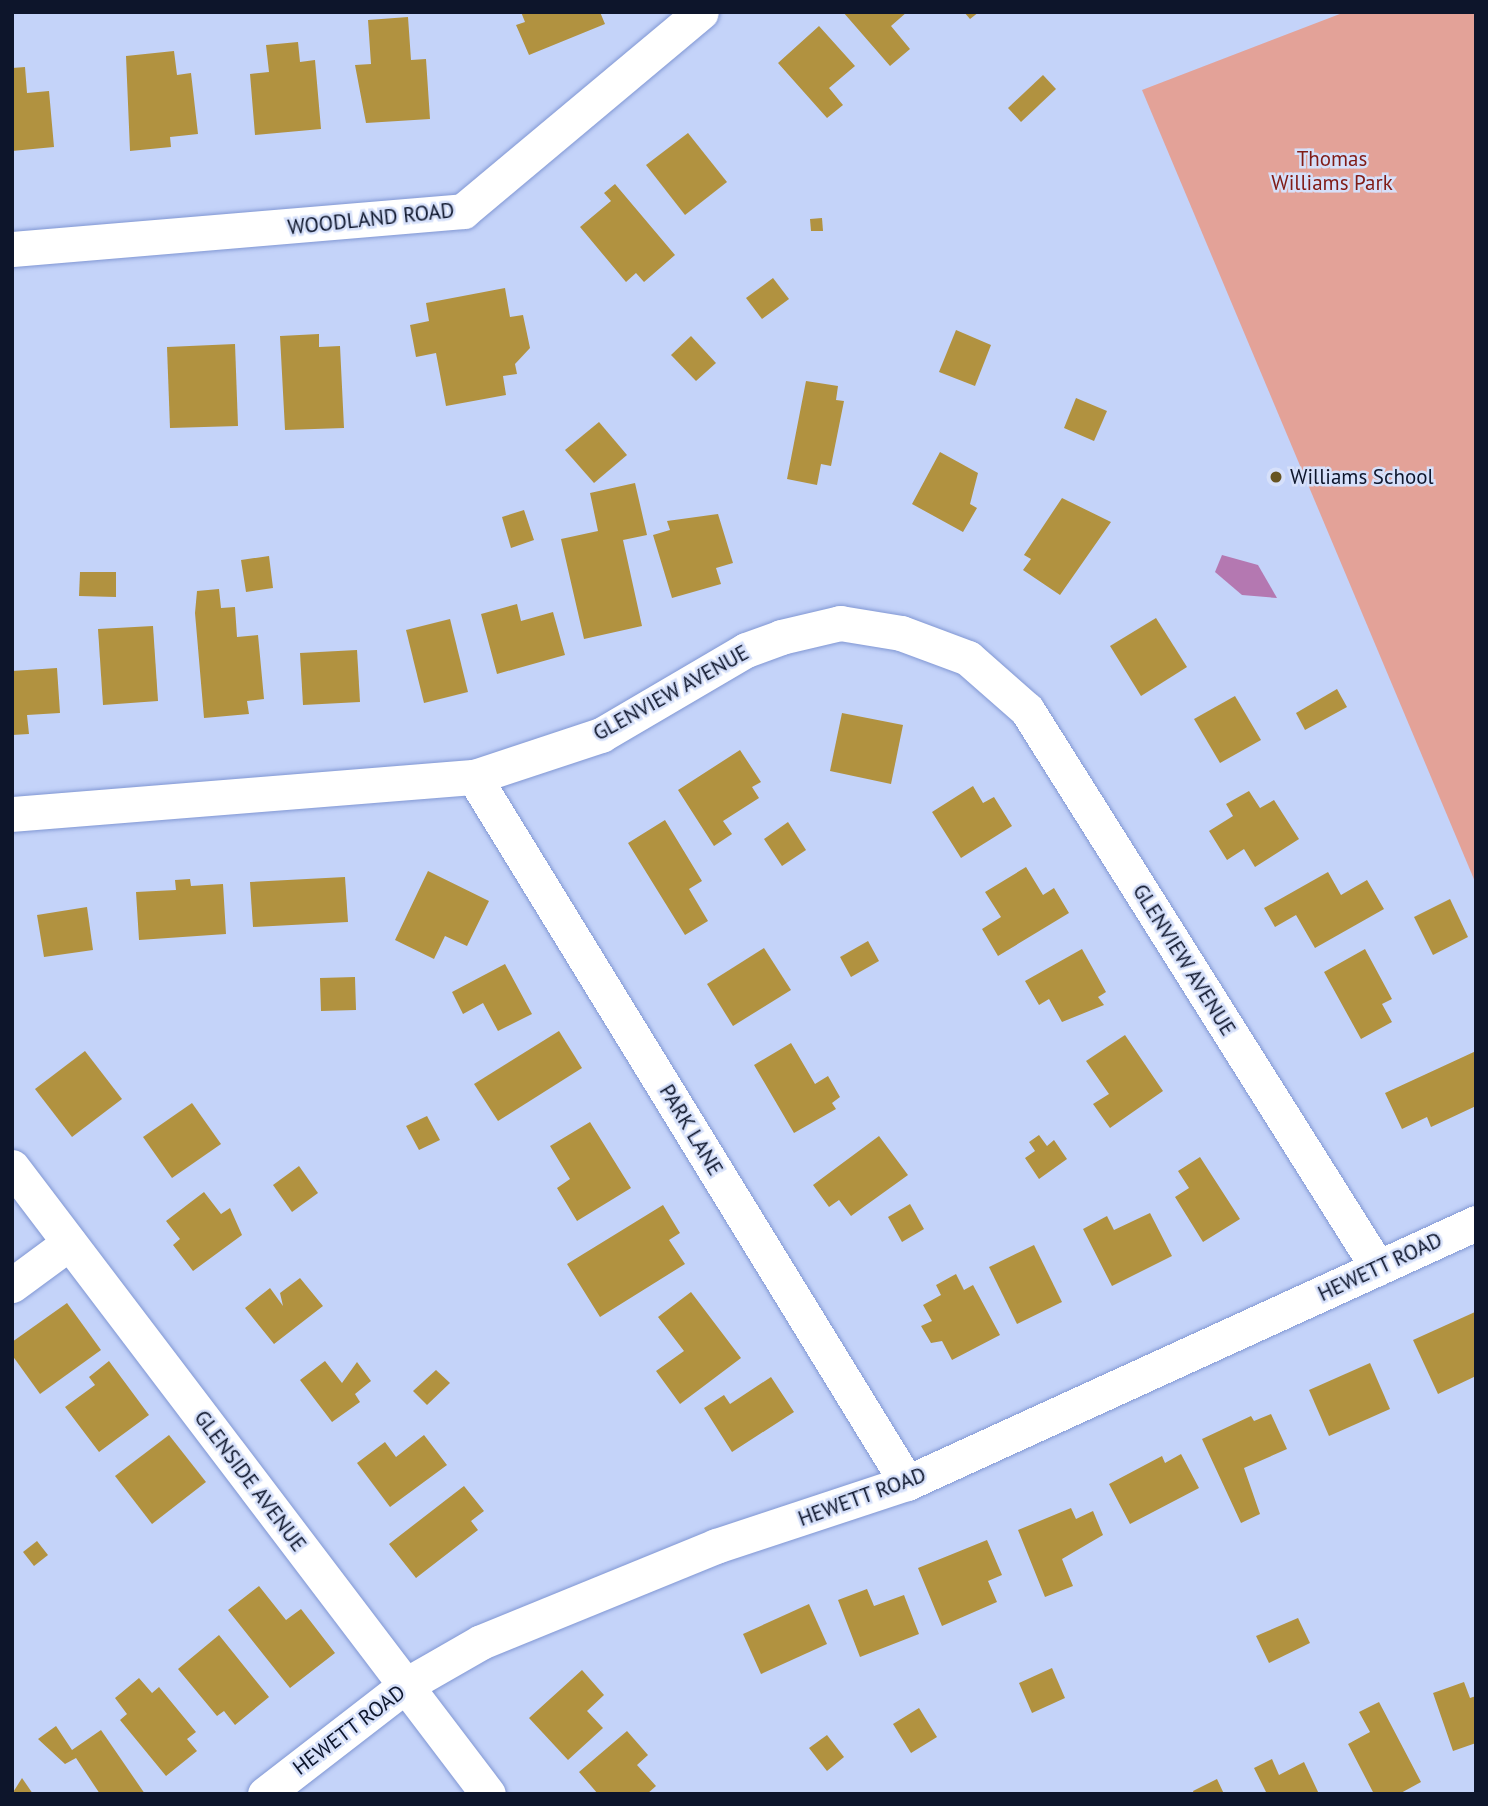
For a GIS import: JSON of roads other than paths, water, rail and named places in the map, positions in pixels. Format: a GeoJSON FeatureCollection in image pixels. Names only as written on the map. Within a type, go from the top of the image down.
{"type":"FeatureCollection","features":[{"type":"Feature","properties":{"kind":"street","name":"WOODLAND ROAD"},"geometry":{"type":"LineString","coordinates":[[12,249],[463,211],[701,12]]}},
{"type":"Feature","properties":{"kind":"street","name":"GLENVIEW AVENUE"},"geometry":{"type":"LineString","coordinates":[[12,814],[474,777],[601,735],[746,650],[820,624],[890,631],[968,659],[1027,710],[1378,1268]]}},
{"type":"Feature","properties":{"kind":"street","name":"PARK LANE"},"geometry":{"type":"LineString","coordinates":[[474,777],[907,1483]]}},
{"type":"Feature","properties":{"kind":"street","name":"GLENSIDE AVENUE"},"geometry":{"type":"LineString","coordinates":[[12,1167],[488,1794]]}},
{"type":"Feature","properties":{"kind":"street","name":"HEWETT ROAD"},"geometry":{"type":"LineString","coordinates":[[265,1794],[406,1685],[558,1609],[716,1545],[907,1483],[1476,1223]]}},
{"type":"Feature","properties":{"kind":"street"},"geometry":{"type":"LineString","coordinates":[[12,1285],[69,1243]]}},
{"type":"Feature","properties":{"kind":"place","name":"Williams School"},"geometry":{"type":"Point","coordinates":[1276,477]}},
{"type":"Feature","properties":{"kind":"park label","name":"Thomas Williams Park"},"geometry":{"type":"Point","coordinates":[1332,171]}}]}
